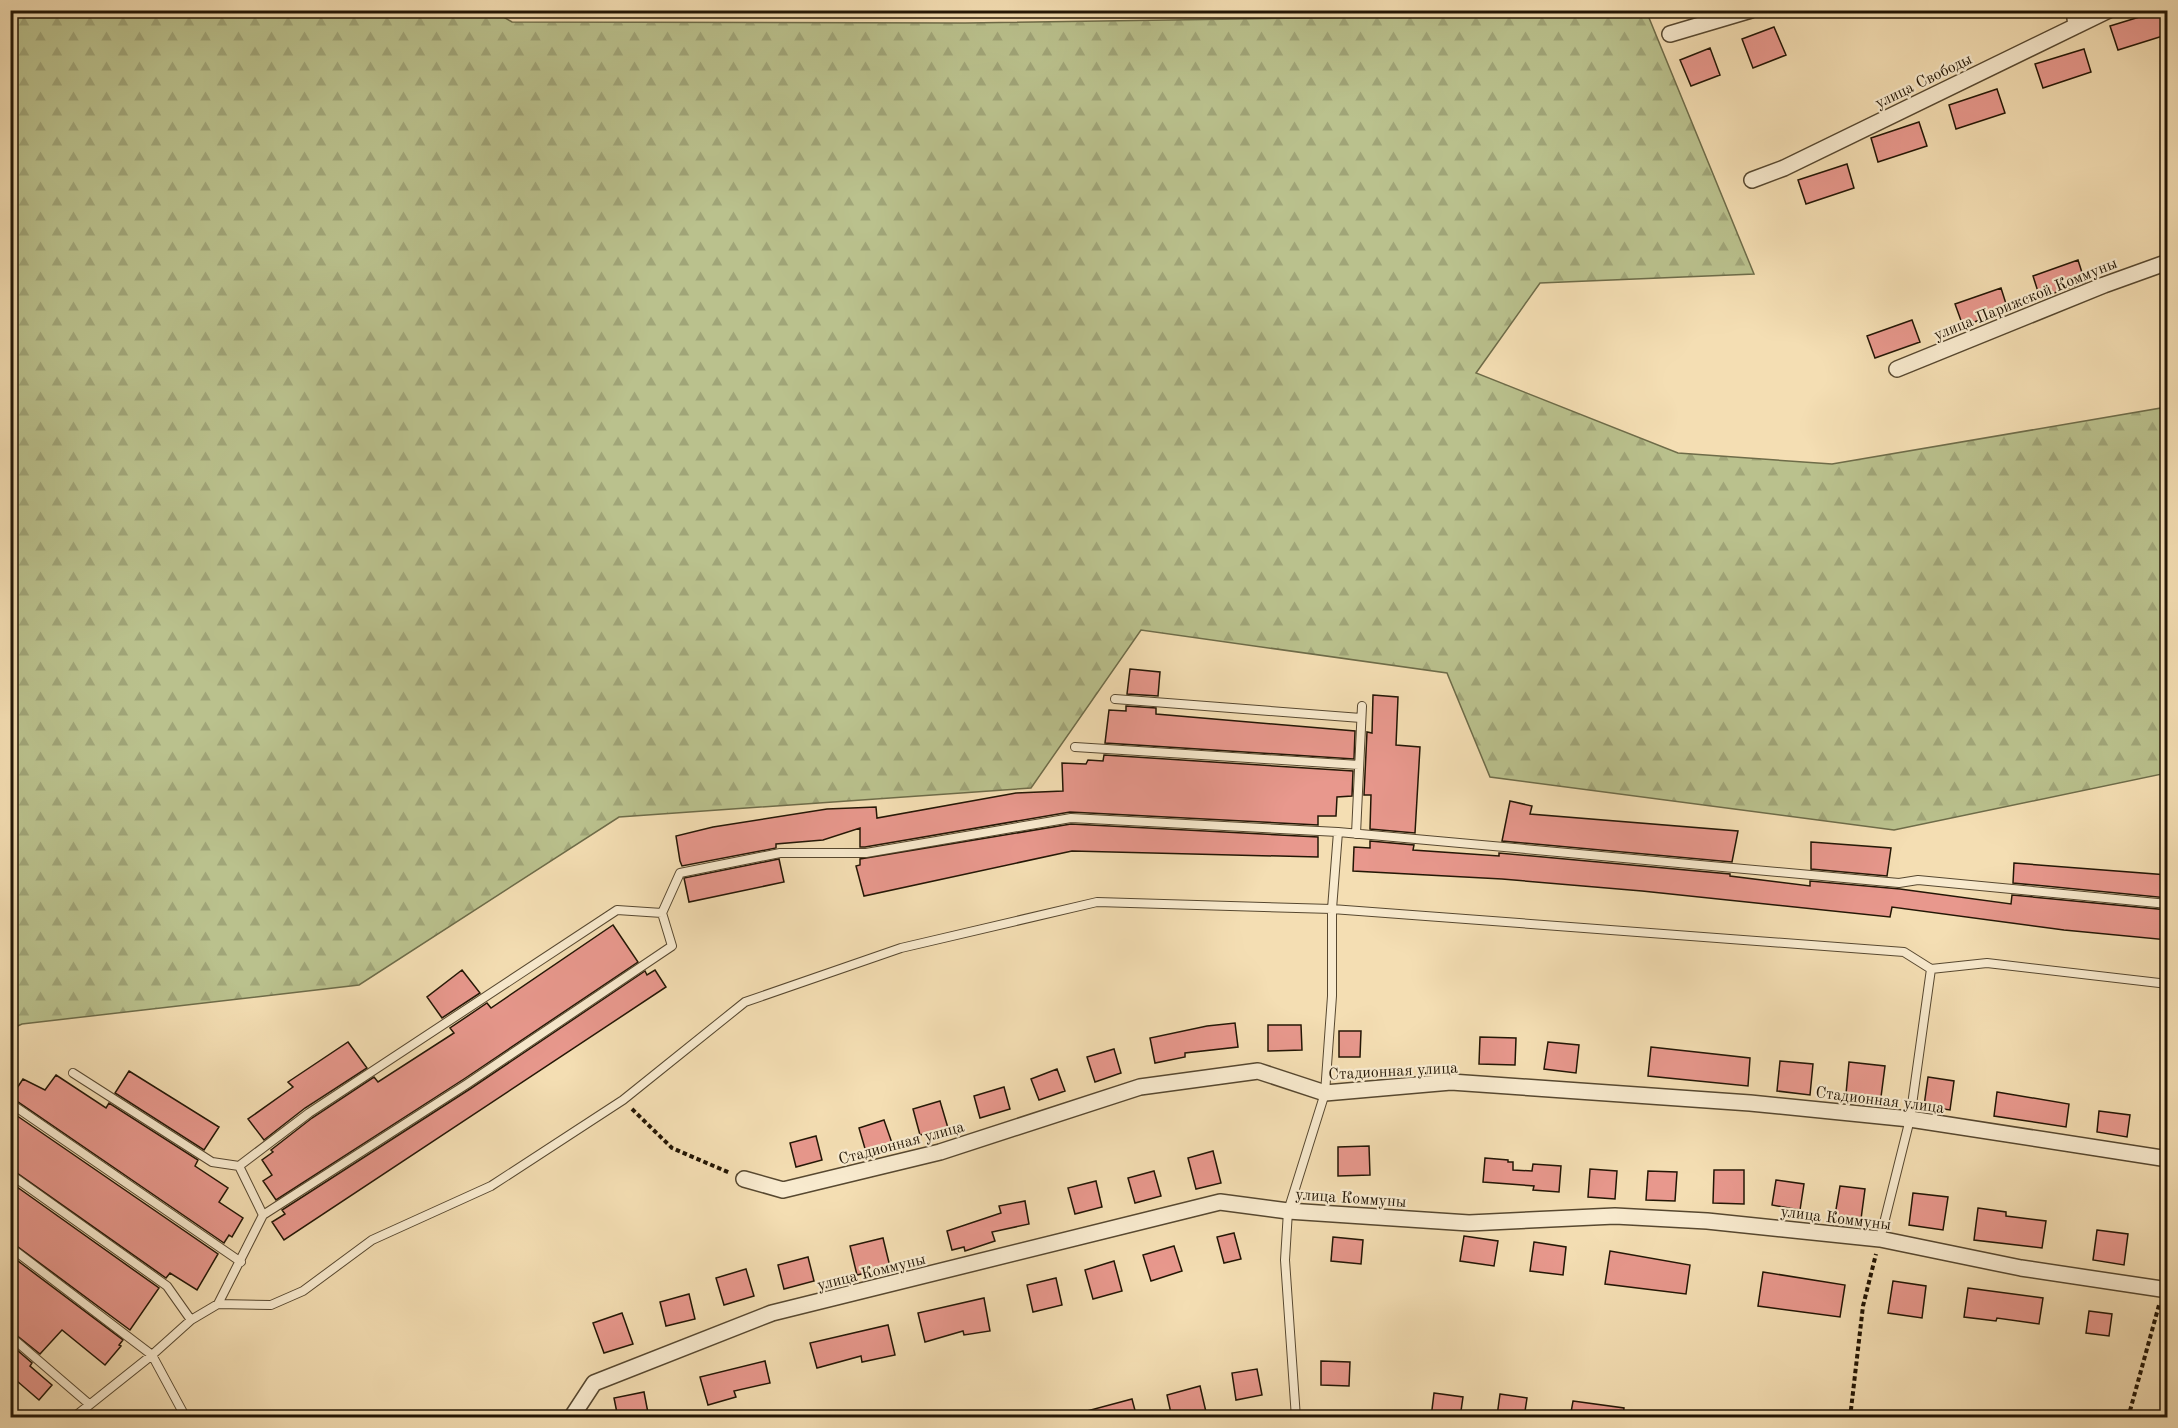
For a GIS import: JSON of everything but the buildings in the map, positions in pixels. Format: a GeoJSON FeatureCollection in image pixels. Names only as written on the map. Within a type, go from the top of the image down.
{"type":"FeatureCollection","features":[{"type":"Feature","properties":{"kind":"street"},"geometry":{"type":"LineString","coordinates":[[1670,34],[1751,10]]}},
{"type":"Feature","properties":{"kind":"street","name":"улица Свободы"},"geometry":{"type":"LineString","coordinates":[[1752,180],[1784,168],[2075,18],[2109,10]]}},
{"type":"Feature","properties":{"kind":"street","name":"улица Парижской Коммуны"},"geometry":{"type":"LineString","coordinates":[[1897,369],[2104,285],[2168,262]]}},
{"type":"Feature","properties":{"kind":"street","name":"Стадионная улица"},"geometry":{"type":"LineString","coordinates":[[744,1179],[783,1190],[940,1152],[1140,1087],[1258,1071],[1325,1093],[1451,1082],[1750,1103],[1910,1119],[2168,1159]]}},
{"type":"Feature","properties":{"kind":"street","name":"улица Коммуны"},"geometry":{"type":"LineString","coordinates":[[574,1418],[573,1414],[594,1383],[772,1313],[1220,1202],[1288,1211],[1469,1222],[1615,1216],[1707,1221],[1880,1239],[2021,1268],[2165,1289]]}},
{"type":"Feature","properties":{"kind":"lane"},"geometry":{"type":"LineString","coordinates":[[1115,699],[1361,718]]}},
{"type":"Feature","properties":{"kind":"lane"},"geometry":{"type":"LineString","coordinates":[[1356,834],[1362,706]]}},
{"type":"Feature","properties":{"kind":"lane"},"geometry":{"type":"LineString","coordinates":[[1075,747],[1359,765]]}},
{"type":"Feature","properties":{"kind":"lane"},"geometry":{"type":"LineString","coordinates":[[72,1418],[152,1355],[191,1320],[218,1304],[263,1215],[466,1084],[672,946],[662,913],[680,873],[780,853],[866,853],[1071,818],[1338,832],[1899,883],[1918,880],[2168,904]]}},
{"type":"Feature","properties":{"kind":"lane"},"geometry":{"type":"LineString","coordinates":[[1296,1418],[1284,1260],[1288,1211],[1325,1093],[1332,996],[1332,909],[1338,832]]}},
{"type":"Feature","properties":{"kind":"lane"},"geometry":{"type":"LineString","coordinates":[[218,1304],[271,1305],[303,1291],[372,1240],[491,1186],[623,1100],[746,1002],[901,948],[1097,902],[1332,909],[1904,952],[1931,969],[1987,963],[2168,984]]}},
{"type":"Feature","properties":{"kind":"lane"},"geometry":{"type":"LineString","coordinates":[[73,1073],[212,1162],[239,1167],[309,1113],[617,910],[662,913]]}},
{"type":"Feature","properties":{"kind":"lane"},"geometry":{"type":"LineString","coordinates":[[1880,1239],[1910,1119],[1931,969]]}},
{"type":"Feature","properties":{"kind":"lane"},"geometry":{"type":"LineString","coordinates":[[10,1103],[241,1262]]}},
{"type":"Feature","properties":{"kind":"lane"},"geometry":{"type":"LineString","coordinates":[[239,1167],[263,1215]]}},
{"type":"Feature","properties":{"kind":"lane"},"geometry":{"type":"LineString","coordinates":[[10,1174],[167,1286],[191,1320]]}},
{"type":"Feature","properties":{"kind":"lane"},"geometry":{"type":"LineString","coordinates":[[10,1247],[152,1355],[186,1418]]}},
{"type":"Feature","properties":{"kind":"lane"},"geometry":{"type":"LineString","coordinates":[[10,1336],[89,1404]]}},
{"type":"Feature","properties":{"kind":"path"},"geometry":{"type":"LineString","coordinates":[[623,1100],[672,1148],[744,1179]]}},
{"type":"Feature","properties":{"kind":"path"},"geometry":{"type":"LineString","coordinates":[[1850,1418],[1863,1306],[1880,1239]]}},
{"type":"Feature","properties":{"kind":"path"},"geometry":{"type":"LineString","coordinates":[[2128,1418],[2165,1289]]}},
{"type":"Feature","properties":{"kind":"green space"},"geometry":{"type":"Polygon","coordinates":[[[492,10],[512,22],[965,23],[1647,13],[1754,274],[1540,283],[1476,373],[1678,453],[1832,464],[2167,407],[2167,773],[1894,830],[1490,777],[1447,673],[1141,630],[1031,788],[619,817],[359,985],[22,1024],[11,1029],[11,11],[492,10]]]}}]}
